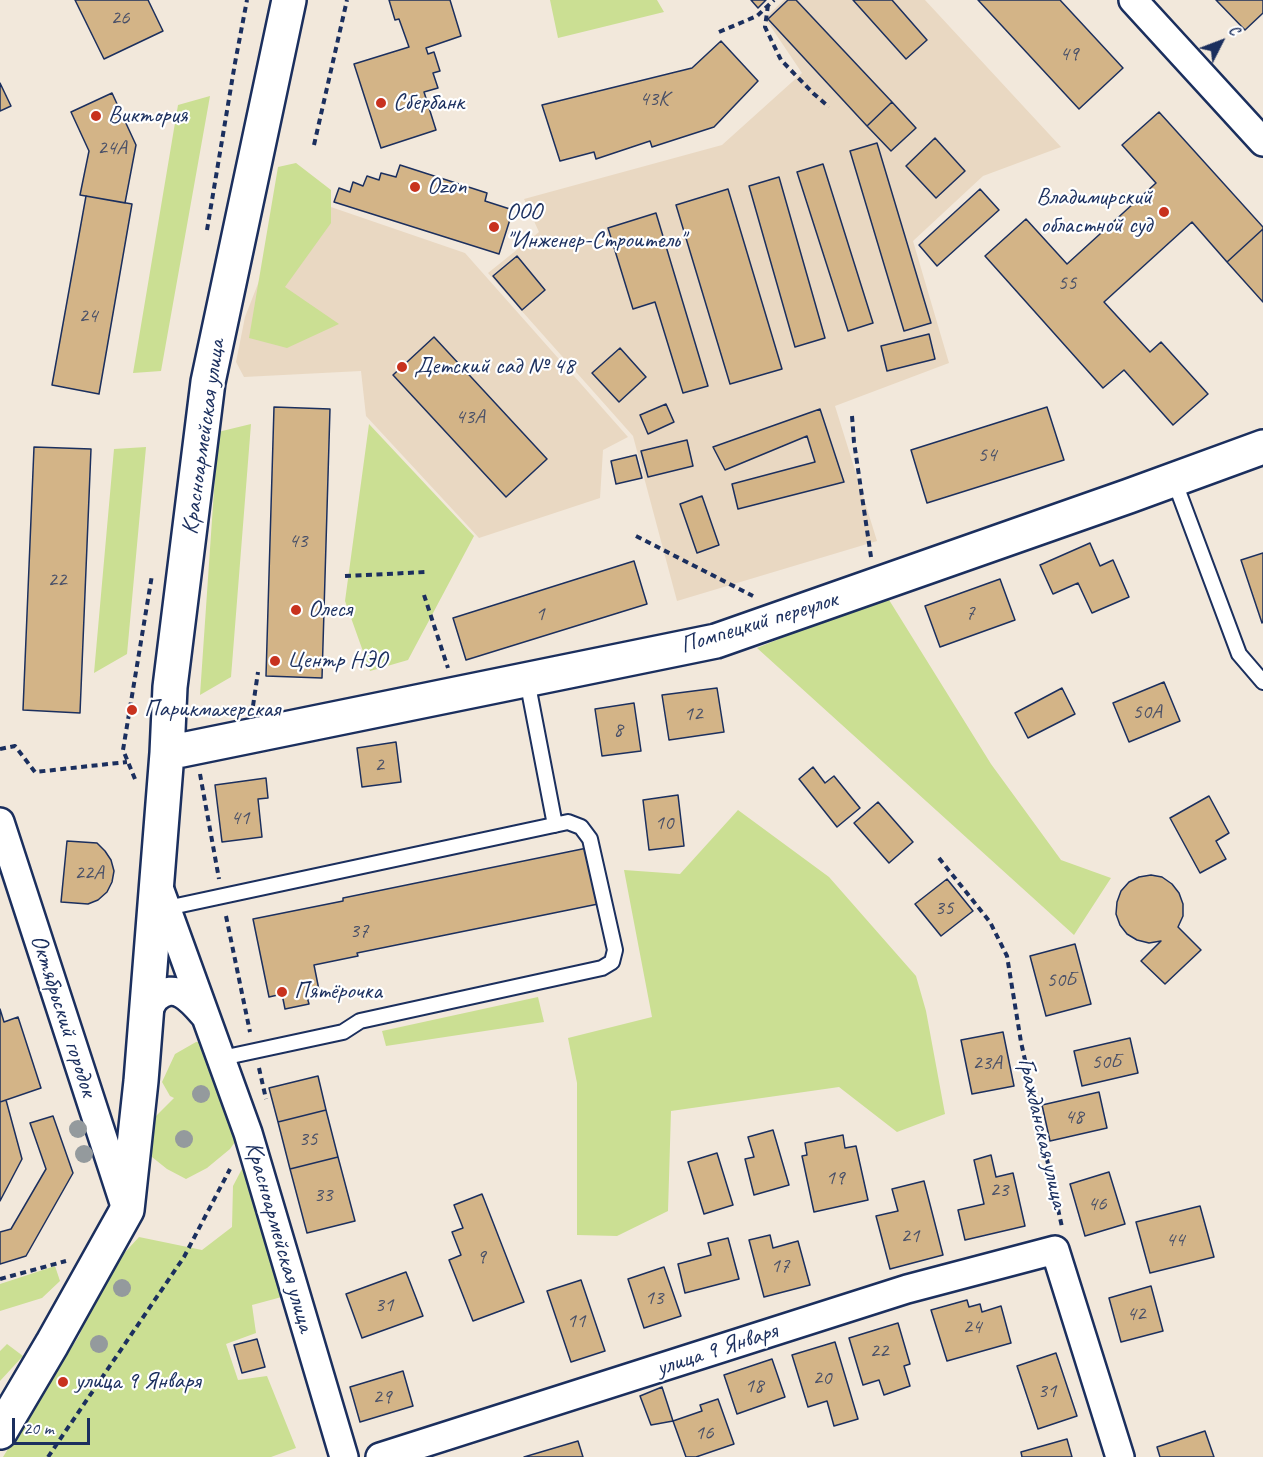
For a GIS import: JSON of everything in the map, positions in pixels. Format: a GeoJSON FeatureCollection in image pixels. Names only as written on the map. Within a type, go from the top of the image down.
{"type":"FeatureCollection","features":[{"type":"Feature","properties":{"kind":"street","name":"Красноармейская улица"},"geometry":{"type":"LineString","coordinates":[[0,1432],[48,1352],[127,1210],[146,1015],[162,894],[170,687],[208,382],[289,0]]}},
{"type":"Feature","properties":{"kind":"street"},"geometry":{"type":"LineString","coordinates":[[1133,0],[1263,142]]}},
{"type":"Feature","properties":{"kind":"street","name":"Помпецкий переулок"},"geometry":{"type":"LineString","coordinates":[[167,753],[716,641],[1263,447]]}},
{"type":"Feature","properties":{"kind":"street","name":"Октябрьский городок"},"geometry":{"type":"LineString","coordinates":[[0,822],[127,1210]]}},
{"type":"Feature","properties":{"kind":"street","name":"Красноармейская улица"},"geometry":{"type":"LineString","coordinates":[[162,894],[249,1133],[344,1457]]}},
{"type":"Feature","properties":{"kind":"street","name":"Красноармейская улица"},"geometry":{"type":"LineString","coordinates":[[146,1015],[156,998],[167,992],[180,992],[192,1000],[207,1019]]}},
{"type":"Feature","properties":{"kind":"street"},"geometry":{"type":"LineString","coordinates":[[1055,1250],[1120,1457]]}},
{"type":"Feature","properties":{"kind":"street","name":"улица 9 Января"},"geometry":{"type":"LineString","coordinates":[[380,1457],[907,1289],[1055,1250]]}},
{"type":"Feature","properties":{"kind":"lane"},"geometry":{"type":"LineString","coordinates":[[1174,480],[1239,654],[1263,682]]}},
{"type":"Feature","properties":{"kind":"lane"},"geometry":{"type":"LineString","coordinates":[[527,680],[555,825]]}},
{"type":"Feature","properties":{"kind":"lane"},"geometry":{"type":"LineString","coordinates":[[162,894],[222,897],[568,822],[581,826],[590,839],[615,950],[612,962],[602,968],[360,1021],[343,1032],[222,1058]]}},
{"type":"Feature","properties":{"kind":"path"},"geometry":{"type":"LineString","coordinates":[[314,145],[347,0]]}},
{"type":"Feature","properties":{"kind":"path"},"geometry":{"type":"LineString","coordinates":[[719,32],[757,16],[774,0]]}},
{"type":"Feature","properties":{"kind":"path"},"geometry":{"type":"LineString","coordinates":[[768,5],[765,27],[781,60],[829,107]]}},
{"type":"Feature","properties":{"kind":"path"},"geometry":{"type":"LineString","coordinates":[[852,416],[872,563]]}},
{"type":"Feature","properties":{"kind":"path"},"geometry":{"type":"LineString","coordinates":[[636,536],[760,599],[750,603]]}},
{"type":"Feature","properties":{"kind":"path"},"geometry":{"type":"LineString","coordinates":[[345,576],[426,572]]}},
{"type":"Feature","properties":{"kind":"path"},"geometry":{"type":"LineString","coordinates":[[424,595],[456,694]]}},
{"type":"Feature","properties":{"kind":"path"},"geometry":{"type":"LineString","coordinates":[[251,714],[258,672]]}},
{"type":"Feature","properties":{"kind":"path"},"geometry":{"type":"LineString","coordinates":[[0,750],[15,746],[35,772],[128,762]]}},
{"type":"Feature","properties":{"kind":"path"},"geometry":{"type":"LineString","coordinates":[[199,768],[222,897],[268,1106]]}},
{"type":"Feature","properties":{"kind":"path","name":"Гражданская улица"},"geometry":{"type":"LineString","coordinates":[[939,858],[990,922],[1007,956],[1021,1042],[1063,1226],[1055,1250]]}},
{"type":"Feature","properties":{"kind":"path"},"geometry":{"type":"LineString","coordinates":[[48,1457],[184,1257],[249,1133]]}},
{"type":"Feature","properties":{"kind":"path"},"geometry":{"type":"LineString","coordinates":[[0,1280],[76,1258]]}},
{"type":"Feature","properties":{"kind":"shaded area"},"geometry":{"type":"Polygon","coordinates":[[[784,0],[925,0],[1061,147],[983,176],[913,241],[949,363],[835,406],[877,541],[677,601],[633,436],[488,273],[539,232],[524,199],[722,145],[802,73],[765,18],[784,0]]]}},
{"type":"Feature","properties":{"kind":"shaded area","name":"Детский сад № 48"},"geometry":{"type":"Polygon","coordinates":[[[293,194],[465,253],[628,437],[603,450],[600,498],[479,538],[366,416],[361,371],[244,377],[236,362],[245,317],[293,194]]]}},
{"type":"Feature","properties":{"kind":"green space"},"geometry":{"type":"Polygon","coordinates":[[[550,0],[657,0],[664,12],[558,38],[550,0]]]}},
{"type":"Feature","properties":{"kind":"green space"},"geometry":{"type":"Polygon","coordinates":[[[210,96],[161,371],[133,373],[178,105],[210,96]]]}},
{"type":"Feature","properties":{"kind":"green space"},"geometry":{"type":"Polygon","coordinates":[[[296,163],[331,190],[331,223],[285,287],[339,324],[287,348],[249,338],[278,167],[296,163]]]}},
{"type":"Feature","properties":{"kind":"green space"},"geometry":{"type":"Polygon","coordinates":[[[251,424],[231,677],[200,695],[218,432],[251,424]]]}},
{"type":"Feature","properties":{"kind":"green space"},"geometry":{"type":"Polygon","coordinates":[[[369,424],[474,536],[408,660],[370,671],[345,601],[369,424]]]}},
{"type":"Feature","properties":{"kind":"green space"},"geometry":{"type":"Polygon","coordinates":[[[146,447],[127,654],[94,673],[114,449],[146,447]]]}},
{"type":"Feature","properties":{"kind":"green space"},"geometry":{"type":"Polygon","coordinates":[[[886,595],[991,764],[1061,860],[1111,878],[1074,935],[757,648],[886,595]]]}},
{"type":"Feature","properties":{"kind":"green space"},"geometry":{"type":"Polygon","coordinates":[[[738,810],[829,877],[916,976],[926,1011],[945,1114],[897,1132],[839,1087],[671,1111],[668,1211],[617,1236],[577,1235],[577,1083],[568,1038],[652,1017],[624,870],[680,874],[738,810]]]}},
{"type":"Feature","properties":{"kind":"green space"},"geometry":{"type":"Polygon","coordinates":[[[538,997],[544,1022],[386,1046],[382,1031],[538,997]]]}},
{"type":"Feature","properties":{"kind":"green space"},"geometry":{"type":"Polygon","coordinates":[[[226,1041],[253,1116],[230,1149],[207,1168],[186,1179],[167,1169],[152,1157],[147,1138],[155,1117],[174,1098],[170,1096],[162,1082],[175,1054],[196,1042],[226,1041]]]}},
{"type":"Feature","properties":{"kind":"green space"},"geometry":{"type":"Polygon","coordinates":[[[244,1165],[289,1295],[252,1305],[256,1333],[226,1344],[238,1380],[267,1376],[296,1448],[271,1457],[3,1457],[79,1336],[105,1274],[139,1237],[202,1250],[232,1227],[233,1186],[244,1165]]]}},
{"type":"Feature","properties":{"kind":"green space"},"geometry":{"type":"Polygon","coordinates":[[[55,1266],[60,1281],[42,1298],[0,1311],[0,1284],[55,1266]]]}},
{"type":"Feature","properties":{"kind":"green space"},"geometry":{"type":"Polygon","coordinates":[[[7,1344],[23,1356],[0,1381],[0,1351],[7,1344]]]}},
{"type":"Feature","properties":{"kind":"building"},"geometry":{"type":"Polygon","coordinates":[[[75,0],[148,0],[163,31],[104,59],[75,0]]]}},
{"type":"Feature","properties":{"kind":"building"},"geometry":{"type":"Polygon","coordinates":[[[389,0],[450,0],[461,36],[426,48],[428,54],[434,52],[440,71],[433,73],[438,88],[424,92],[436,130],[381,148],[354,64],[409,47],[399,19],[395,20],[389,0]]]}},
{"type":"Feature","properties":{"kind":"building"},"geometry":{"type":"Polygon","coordinates":[[[751,0],[766,0],[758,8],[751,0]]]}},
{"type":"Feature","properties":{"kind":"building"},"geometry":{"type":"Polygon","coordinates":[[[788,0],[796,0],[892,102],[867,126],[768,19],[788,0]]]}},
{"type":"Feature","properties":{"kind":"building"},"geometry":{"type":"Polygon","coordinates":[[[853,0],[892,0],[927,40],[906,59],[853,0]]]}},
{"type":"Feature","properties":{"kind":"building"},"geometry":{"type":"Polygon","coordinates":[[[978,0],[1060,0],[1123,68],[1079,109],[978,0]]]}},
{"type":"Feature","properties":{"kind":"building"},"geometry":{"type":"Polygon","coordinates":[[[1216,0],[1263,0],[1263,13],[1245,30],[1216,0]]]}},
{"type":"Feature","properties":{"kind":"building"},"geometry":{"type":"Polygon","coordinates":[[[721,41],[758,81],[714,127],[652,147],[650,141],[596,159],[594,152],[560,161],[542,105],[692,68],[721,41]]]}},
{"type":"Feature","properties":{"kind":"building"},"geometry":{"type":"Polygon","coordinates":[[[0,83],[11,106],[0,111],[0,83]]]}},
{"type":"Feature","properties":{"kind":"building"},"geometry":{"type":"Polygon","coordinates":[[[112,93],[136,145],[125,203],[80,195],[89,151],[71,112],[112,93]]]}},
{"type":"Feature","properties":{"kind":"building"},"geometry":{"type":"Polygon","coordinates":[[[892,102],[916,128],[891,151],[867,126],[892,102]]]}},
{"type":"Feature","properties":{"kind":"building"},"geometry":{"type":"Polygon","coordinates":[[[1159,112],[1263,227],[1227,262],[1192,222],[1104,302],[1150,352],[1161,342],[1208,394],[1173,425],[1124,370],[1103,388],[985,256],[1026,219],[1067,264],[1156,183],[1122,145],[1159,112]]]}},
{"type":"Feature","properties":{"kind":"building"},"geometry":{"type":"Polygon","coordinates":[[[935,138],[965,171],[936,198],[906,166],[935,138]]]}},
{"type":"Feature","properties":{"kind":"building"},"geometry":{"type":"Polygon","coordinates":[[[877,143],[931,323],[904,331],[850,151],[877,143]]]}},
{"type":"Feature","properties":{"kind":"building"},"geometry":{"type":"Polygon","coordinates":[[[823,164],[873,323],[848,331],[797,172],[823,164]]]}},
{"type":"Feature","properties":{"kind":"building"},"geometry":{"type":"Polygon","coordinates":[[[400,165],[487,193],[485,201],[513,210],[499,254],[334,202],[339,188],[350,192],[353,182],[363,186],[367,176],[379,180],[381,173],[396,177],[400,165]]]}},
{"type":"Feature","properties":{"kind":"building"},"geometry":{"type":"Polygon","coordinates":[[[779,177],[825,338],[795,347],[749,186],[779,177]]]}},
{"type":"Feature","properties":{"kind":"building"},"geometry":{"type":"Polygon","coordinates":[[[728,189],[782,369],[730,384],[676,205],[728,189]]]}},
{"type":"Feature","properties":{"kind":"building"},"geometry":{"type":"Polygon","coordinates":[[[980,189],[999,210],[937,266],[919,245],[980,189]]]}},
{"type":"Feature","properties":{"kind":"building"},"geometry":{"type":"Polygon","coordinates":[[[86,196],[132,204],[99,394],[52,385],[86,196]]]}},
{"type":"Feature","properties":{"kind":"building"},"geometry":{"type":"Polygon","coordinates":[[[656,213],[708,386],[683,393],[655,302],[633,309],[608,228],[656,213]]]}},
{"type":"Feature","properties":{"kind":"building"},"geometry":{"type":"Polygon","coordinates":[[[1263,229],[1263,302],[1227,262],[1263,229]]]}},
{"type":"Feature","properties":{"kind":"building"},"geometry":{"type":"Polygon","coordinates":[[[517,256],[545,290],[522,310],[493,276],[517,256]]]}},
{"type":"Feature","properties":{"kind":"building"},"geometry":{"type":"Polygon","coordinates":[[[929,334],[935,359],[887,371],[881,346],[929,334]]]}},
{"type":"Feature","properties":{"kind":"building"},"geometry":{"type":"Polygon","coordinates":[[[434,337],[547,459],[506,497],[393,375],[434,337]]]}},
{"type":"Feature","properties":{"kind":"building"},"geometry":{"type":"Polygon","coordinates":[[[620,348],[646,377],[619,402],[592,373],[620,348]]]}},
{"type":"Feature","properties":{"kind":"building"},"geometry":{"type":"Polygon","coordinates":[[[666,404],[674,422],[648,434],[640,415],[666,404]]]}},
{"type":"Feature","properties":{"kind":"building"},"geometry":{"type":"Polygon","coordinates":[[[274,407],[330,409],[322,678],[266,676],[274,407]]]}},
{"type":"Feature","properties":{"kind":"building"},"geometry":{"type":"Polygon","coordinates":[[[1047,407],[1064,460],[927,503],[911,450],[1047,407]]]}},
{"type":"Feature","properties":{"kind":"building"},"geometry":{"type":"Polygon","coordinates":[[[820,409],[844,482],[738,509],[732,484],[815,462],[807,436],[725,470],[713,447],[820,409]]]}},
{"type":"Feature","properties":{"kind":"building"},"geometry":{"type":"Polygon","coordinates":[[[687,440],[693,466],[648,477],[641,451],[687,440]]]}},
{"type":"Feature","properties":{"kind":"building"},"geometry":{"type":"Polygon","coordinates":[[[34,447],[91,449],[80,713],[23,710],[34,447]]]}},
{"type":"Feature","properties":{"kind":"building"},"geometry":{"type":"Polygon","coordinates":[[[636,455],[642,478],[616,484],[611,461],[636,455]]]}},
{"type":"Feature","properties":{"kind":"building"},"geometry":{"type":"Polygon","coordinates":[[[702,496],[719,545],[697,553],[680,504],[702,496]]]}},
{"type":"Feature","properties":{"kind":"building"},"geometry":{"type":"Polygon","coordinates":[[[1090,543],[1100,566],[1113,560],[1129,597],[1092,613],[1078,583],[1053,594],[1040,565],[1090,543]]]}},
{"type":"Feature","properties":{"kind":"building"},"geometry":{"type":"Polygon","coordinates":[[[1263,553],[1263,622],[1262,623],[1241,560],[1263,553]]]}},
{"type":"Feature","properties":{"kind":"building"},"geometry":{"type":"Polygon","coordinates":[[[634,561],[647,604],[466,660],[453,618],[634,561]]]}},
{"type":"Feature","properties":{"kind":"building"},"geometry":{"type":"Polygon","coordinates":[[[1000,579],[1015,620],[940,647],[925,606],[1000,579]]]}},
{"type":"Feature","properties":{"kind":"building"},"geometry":{"type":"Polygon","coordinates":[[[1164,682],[1180,721],[1129,742],[1113,703],[1164,682]]]}},
{"type":"Feature","properties":{"kind":"building"},"geometry":{"type":"Polygon","coordinates":[[[717,688],[724,732],[669,740],[662,695],[717,688]]]}},
{"type":"Feature","properties":{"kind":"building"},"geometry":{"type":"Polygon","coordinates":[[[1062,688],[1075,714],[1028,738],[1015,713],[1062,688]]]}},
{"type":"Feature","properties":{"kind":"building"},"geometry":{"type":"Polygon","coordinates":[[[634,703],[641,751],[602,756],[595,709],[634,703]]]}},
{"type":"Feature","properties":{"kind":"building"},"geometry":{"type":"Polygon","coordinates":[[[396,742],[401,782],[362,787],[357,748],[396,742]]]}},
{"type":"Feature","properties":{"kind":"building"},"geometry":{"type":"Polygon","coordinates":[[[813,767],[825,783],[834,776],[860,808],[837,827],[799,779],[813,767]]]}},
{"type":"Feature","properties":{"kind":"building"},"geometry":{"type":"Polygon","coordinates":[[[266,778],[268,798],[258,799],[262,837],[222,842],[215,785],[266,778]]]}},
{"type":"Feature","properties":{"kind":"building"},"geometry":{"type":"Polygon","coordinates":[[[678,795],[684,846],[649,850],[643,800],[678,795]]]}},
{"type":"Feature","properties":{"kind":"building"},"geometry":{"type":"Polygon","coordinates":[[[1209,796],[1229,833],[1216,841],[1226,859],[1200,873],[1170,818],[1209,796]]]}},
{"type":"Feature","properties":{"kind":"building"},"geometry":{"type":"Polygon","coordinates":[[[878,802],[913,842],[889,863],[854,823],[878,802]]]}},
{"type":"Feature","properties":{"kind":"building"},"geometry":{"type":"Polygon","coordinates":[[[67,841],[97,843],[111,860],[114,871],[112,882],[107,892],[98,900],[88,904],[61,902],[67,841]]]}},
{"type":"Feature","properties":{"kind":"building"},"geometry":{"type":"Polygon","coordinates":[[[587,848],[598,904],[357,953],[358,956],[314,965],[319,990],[306,993],[309,1004],[285,1009],[282,994],[269,997],[253,919],[343,901],[343,898],[587,848]]]}},
{"type":"Feature","properties":{"kind":"building"},"geometry":{"type":"Polygon","coordinates":[[[1151,875],[1162,877],[1179,893],[1183,904],[1183,916],[1178,927],[1201,950],[1165,984],[1141,961],[1161,941],[1149,943],[1127,934],[1116,914],[1121,891],[1129,882],[1151,875]]]}},
{"type":"Feature","properties":{"kind":"building"},"geometry":{"type":"Polygon","coordinates":[[[947,879],[973,911],[941,936],[915,904],[947,879]]]}},
{"type":"Feature","properties":{"kind":"building"},"geometry":{"type":"Polygon","coordinates":[[[1075,944],[1091,1004],[1046,1016],[1030,956],[1075,944]]]}},
{"type":"Feature","properties":{"kind":"building"},"geometry":{"type":"Polygon","coordinates":[[[0,1009],[4,1022],[18,1017],[41,1088],[0,1102],[0,1009]]]}},
{"type":"Feature","properties":{"kind":"building"},"geometry":{"type":"Polygon","coordinates":[[[1003,1032],[1014,1086],[972,1094],[961,1040],[1003,1032]]]}},
{"type":"Feature","properties":{"kind":"building"},"geometry":{"type":"Polygon","coordinates":[[[1130,1038],[1138,1073],[1082,1086],[1074,1051],[1130,1038]]]}},
{"type":"Feature","properties":{"kind":"building"},"geometry":{"type":"Polygon","coordinates":[[[318,1076],[326,1110],[278,1122],[269,1088],[318,1076]]]}},
{"type":"Feature","properties":{"kind":"building"},"geometry":{"type":"Polygon","coordinates":[[[1099,1092],[1107,1128],[1050,1141],[1042,1105],[1099,1092]]]}},
{"type":"Feature","properties":{"kind":"building"},"geometry":{"type":"Polygon","coordinates":[[[6,1100],[22,1159],[0,1201],[0,1102],[6,1100]]]}},
{"type":"Feature","properties":{"kind":"building"},"geometry":{"type":"Polygon","coordinates":[[[326,1110],[338,1157],[290,1169],[278,1122],[326,1110]]]}},
{"type":"Feature","properties":{"kind":"building"},"geometry":{"type":"Polygon","coordinates":[[[53,1116],[73,1173],[26,1256],[0,1264],[0,1232],[11,1229],[46,1169],[30,1123],[53,1116]]]}},
{"type":"Feature","properties":{"kind":"building"},"geometry":{"type":"Polygon","coordinates":[[[773,1130],[789,1185],[754,1195],[745,1159],[754,1157],[748,1137],[773,1130]]]}},
{"type":"Feature","properties":{"kind":"building"},"geometry":{"type":"Polygon","coordinates":[[[843,1135],[845,1148],[856,1146],[868,1200],[814,1212],[802,1156],[807,1155],[805,1143],[843,1135]]]}},
{"type":"Feature","properties":{"kind":"building"},"geometry":{"type":"Polygon","coordinates":[[[717,1153],[733,1205],[704,1214],[688,1162],[717,1153]]]}},
{"type":"Feature","properties":{"kind":"building"},"geometry":{"type":"Polygon","coordinates":[[[991,1155],[996,1177],[1013,1173],[1025,1226],[965,1240],[958,1210],[984,1204],[974,1160],[991,1155]]]}},
{"type":"Feature","properties":{"kind":"building"},"geometry":{"type":"Polygon","coordinates":[[[338,1157],[355,1221],[307,1233],[290,1169],[338,1157]]]}},
{"type":"Feature","properties":{"kind":"building"},"geometry":{"type":"Polygon","coordinates":[[[1109,1172],[1125,1224],[1085,1236],[1070,1184],[1109,1172]]]}},
{"type":"Feature","properties":{"kind":"building"},"geometry":{"type":"Polygon","coordinates":[[[924,1181],[943,1255],[890,1269],[876,1216],[898,1211],[892,1189],[924,1181]]]}},
{"type":"Feature","properties":{"kind":"building"},"geometry":{"type":"Polygon","coordinates":[[[482,1194],[524,1302],[473,1321],[449,1260],[461,1255],[452,1232],[463,1228],[454,1205],[482,1194]]]}},
{"type":"Feature","properties":{"kind":"building"},"geometry":{"type":"Polygon","coordinates":[[[1200,1206],[1214,1257],[1150,1273],[1136,1222],[1200,1206]]]}},
{"type":"Feature","properties":{"kind":"building"},"geometry":{"type":"Polygon","coordinates":[[[770,1235],[773,1248],[798,1241],[810,1285],[764,1297],[749,1240],[770,1235]]]}},
{"type":"Feature","properties":{"kind":"building"},"geometry":{"type":"Polygon","coordinates":[[[728,1238],[739,1279],[685,1293],[678,1264],[711,1255],[708,1243],[728,1238]]]}},
{"type":"Feature","properties":{"kind":"building"},"geometry":{"type":"Polygon","coordinates":[[[664,1267],[681,1316],[644,1328],[628,1279],[664,1267]]]}},
{"type":"Feature","properties":{"kind":"building"},"geometry":{"type":"Polygon","coordinates":[[[406,1272],[423,1316],[362,1338],[346,1294],[406,1272]]]}},
{"type":"Feature","properties":{"kind":"building"},"geometry":{"type":"Polygon","coordinates":[[[581,1280],[605,1351],[571,1362],[547,1291],[581,1280]]]}},
{"type":"Feature","properties":{"kind":"building"},"geometry":{"type":"Polygon","coordinates":[[[1151,1286],[1163,1331],[1121,1342],[1109,1298],[1151,1286]]]}},
{"type":"Feature","properties":{"kind":"building"},"geometry":{"type":"Polygon","coordinates":[[[967,1300],[969,1307],[980,1304],[982,1312],[1001,1306],[1011,1343],[947,1361],[931,1310],[967,1300]]]}},
{"type":"Feature","properties":{"kind":"building"},"geometry":{"type":"Polygon","coordinates":[[[898,1323],[910,1364],[904,1366],[910,1386],[884,1395],[879,1380],[863,1385],[849,1338],[898,1323]]]}},
{"type":"Feature","properties":{"kind":"building"},"geometry":{"type":"Polygon","coordinates":[[[257,1339],[265,1367],[242,1373],[234,1345],[257,1339]]]}},
{"type":"Feature","properties":{"kind":"building"},"geometry":{"type":"Polygon","coordinates":[[[835,1342],[858,1419],[834,1426],[827,1401],[808,1407],[792,1355],[835,1342]]]}},
{"type":"Feature","properties":{"kind":"building"},"geometry":{"type":"Polygon","coordinates":[[[1056,1353],[1077,1416],[1038,1429],[1017,1366],[1056,1353]]]}},
{"type":"Feature","properties":{"kind":"building"},"geometry":{"type":"Polygon","coordinates":[[[772,1359],[785,1397],[737,1414],[724,1375],[772,1359]]]}},
{"type":"Feature","properties":{"kind":"building"},"geometry":{"type":"Polygon","coordinates":[[[403,1371],[413,1406],[360,1422],[350,1387],[403,1371]]]}},
{"type":"Feature","properties":{"kind":"building"},"geometry":{"type":"Polygon","coordinates":[[[662,1387],[673,1421],[651,1425],[640,1396],[662,1387]]]}},
{"type":"Feature","properties":{"kind":"building"},"geometry":{"type":"Polygon","coordinates":[[[718,1399],[734,1444],[696,1457],[686,1457],[673,1421],[702,1411],[700,1405],[718,1399]]]}},
{"type":"Feature","properties":{"kind":"building"},"geometry":{"type":"Polygon","coordinates":[[[1205,1431],[1214,1457],[1160,1457],[1157,1447],[1205,1431]]]}},
{"type":"Feature","properties":{"kind":"building"},"geometry":{"type":"Polygon","coordinates":[[[1067,1439],[1072,1457],[1022,1457],[1021,1452],[1067,1439]]]}},
{"type":"Feature","properties":{"kind":"building"},"geometry":{"type":"Polygon","coordinates":[[[578,1441],[583,1457],[524,1457],[578,1441]]]}},
{"type":"Feature","properties":{"kind":"place","name":"Сбербанк"},"geometry":{"type":"Point","coordinates":[381,103]}},
{"type":"Feature","properties":{"kind":"place","name":"Виктория"},"geometry":{"type":"Point","coordinates":[96,116]}},
{"type":"Feature","properties":{"kind":"place","name":"Ozon"},"geometry":{"type":"Point","coordinates":[415,187]}},
{"type":"Feature","properties":{"kind":"place","name":"Владимирский областной суд"},"geometry":{"type":"Point","coordinates":[1164,212]}},
{"type":"Feature","properties":{"kind":"place","name":"ООО \"Инженер-Строитель\""},"geometry":{"type":"Point","coordinates":[494,227]}},
{"type":"Feature","properties":{"kind":"place","name":"Детский сад № 48"},"geometry":{"type":"Point","coordinates":[402,367]}},
{"type":"Feature","properties":{"kind":"place","name":"Олеся"},"geometry":{"type":"Point","coordinates":[296,610]}},
{"type":"Feature","properties":{"kind":"place","name":"Центр НЭО"},"geometry":{"type":"Point","coordinates":[275,661]}},
{"type":"Feature","properties":{"kind":"place","name":"Парикмахерская"},"geometry":{"type":"Point","coordinates":[132,710]}},
{"type":"Feature","properties":{"kind":"place","name":"Пятёрочка"},"geometry":{"type":"Point","coordinates":[282,992]}},
{"type":"Feature","properties":{"kind":"place","name":"улица 9 Января"},"geometry":{"type":"Point","coordinates":[63,1382]}}]}
